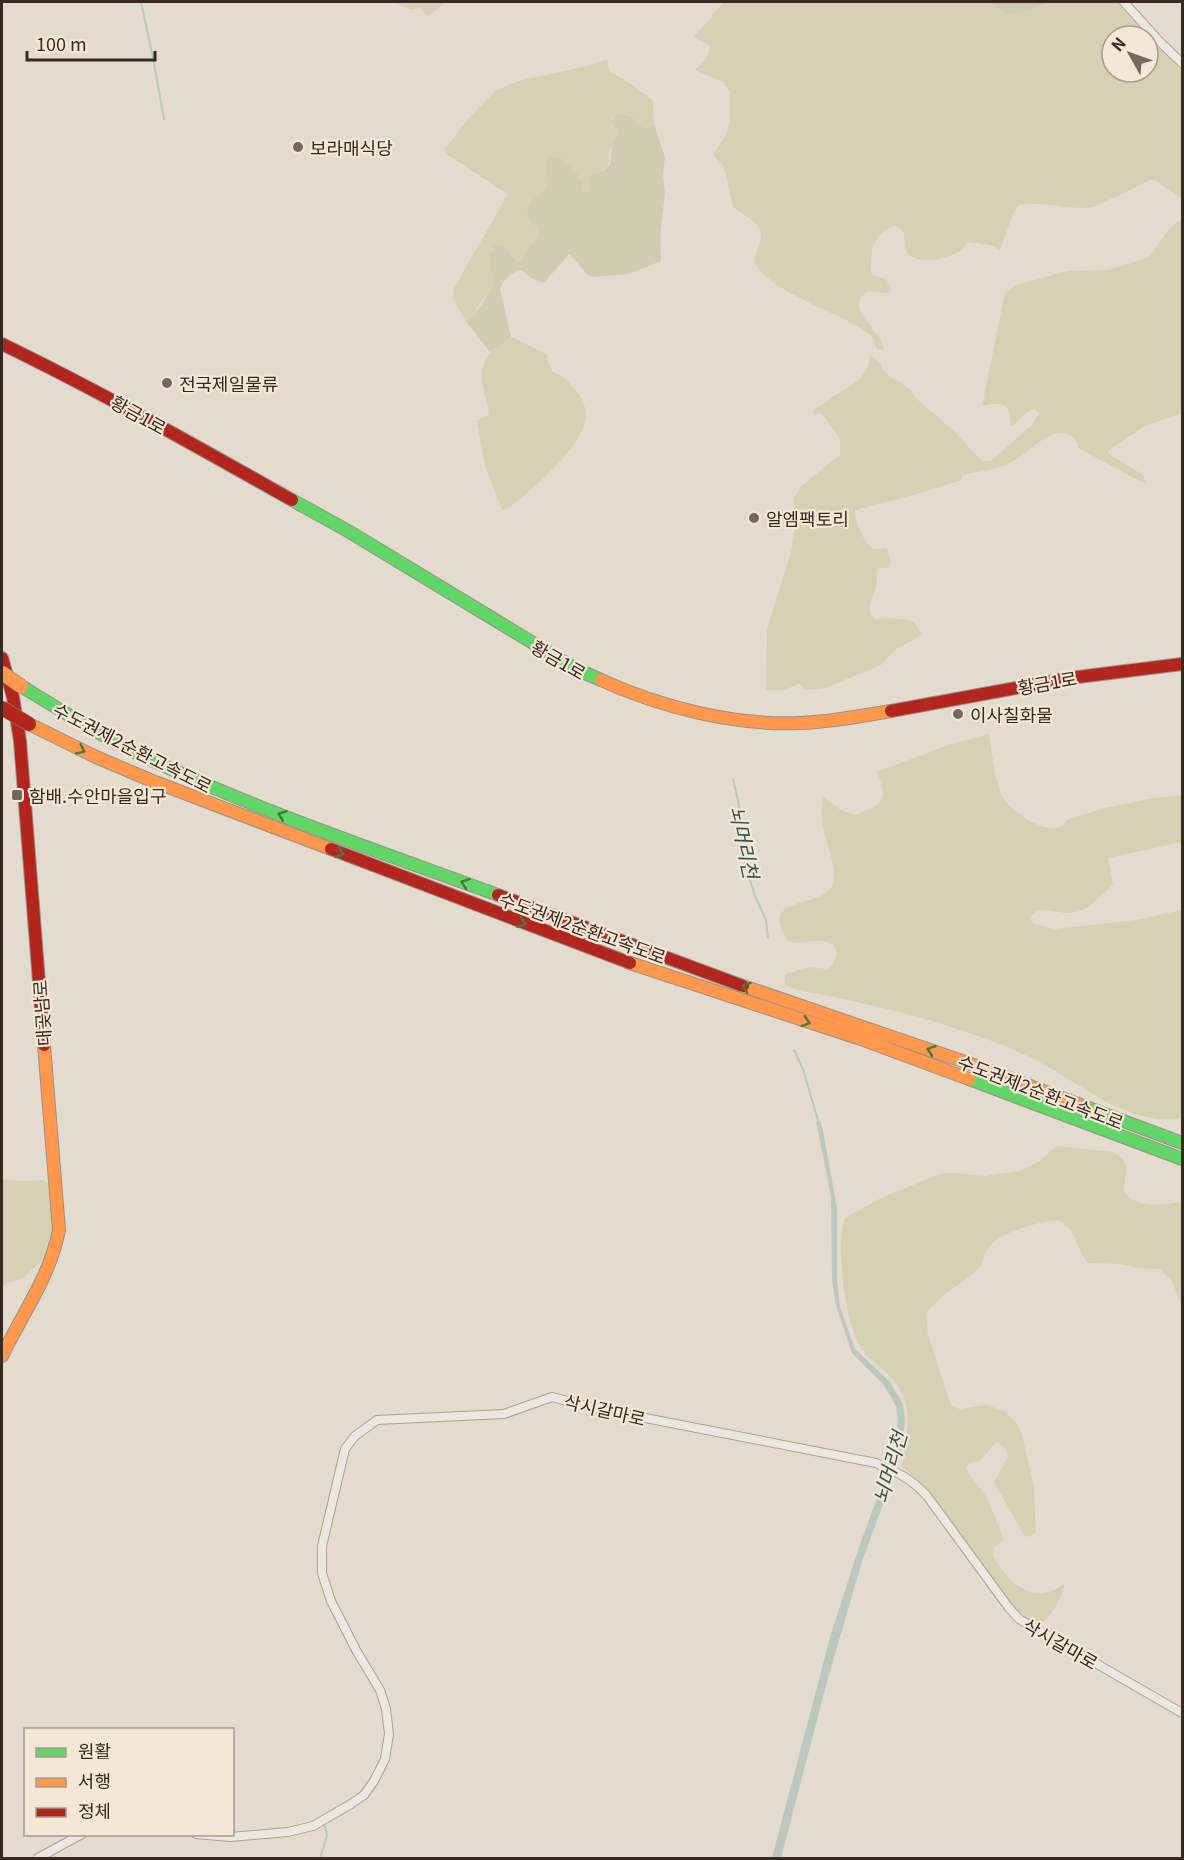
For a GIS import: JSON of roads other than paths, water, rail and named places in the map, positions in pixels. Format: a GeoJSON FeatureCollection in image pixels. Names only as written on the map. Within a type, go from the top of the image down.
{"type":"FeatureCollection","features":[{"type":"Feature","properties":{"kind":"main road"},"geometry":{"type":"LineString","coordinates":[[2,339],[25,355]]}},
{"type":"Feature","properties":{"kind":"main road","name":"황금1로"},"geometry":{"type":"LineString","coordinates":[[2,344],[150,420],[348,531],[576,669],[634,696],[678,710],[754,721],[798,723],[840,720],[1070,678],[1182,664]]}},
{"type":"Feature","properties":{"kind":"main road"},"geometry":{"type":"LineString","coordinates":[[2,355],[25,355]]}},
{"type":"Feature","properties":{"kind":"main road","name":"대곶남로"},"geometry":{"type":"LineString","coordinates":[[2,658],[13,697],[20,741],[59,1230],[50,1270],[2,1356]]}},
{"type":"Feature","properties":{"kind":"main road","name":"수도권제2순환고속도로"},"geometry":{"type":"LineString","coordinates":[[2,673],[86,726],[147,758],[256,805],[725,980],[974,1065],[1182,1143]]}},
{"type":"Feature","properties":{"kind":"main road","name":"수도권제2순환고속도로"},"geometry":{"type":"LineString","coordinates":[[2,708],[96,757],[150,780],[547,933],[653,972],[861,1039],[1182,1159]]}},
{"type":"Feature","properties":{"kind":"street"},"geometry":{"type":"LineString","coordinates":[[1124,2],[1182,63]]}},
{"type":"Feature","properties":{"kind":"street","name":"삭시갈마로"},"geometry":{"type":"LineString","coordinates":[[209,1836],[222,1838],[304,1829],[357,1800],[369,1788],[381,1768],[388,1742],[386,1709],[380,1690],[331,1601],[322,1573],[322,1546],[345,1449],[355,1436],[377,1420],[504,1414],[552,1397],[599,1409],[880,1465],[907,1476],[927,1496],[1019,1619],[1182,1713]]}},
{"type":"Feature","properties":{"kind":"street"},"geometry":{"type":"LineString","coordinates":[[39,1858],[78,1836]]}},
{"type":"Feature","properties":{"kind":"water"},"geometry":{"type":"Polygon","coordinates":[[[816,1121],[820,1121],[823,1131],[837,1208],[837,1280],[840,1307],[855,1349],[890,1382],[903,1404],[905,1421],[900,1457],[861,1565],[828,1678],[781,1858],[772,1858],[831,1634],[859,1547],[893,1455],[898,1420],[896,1406],[884,1385],[852,1353],[836,1306],[832,1279],[831,1196],[816,1121]]]}},
{"type":"Feature","properties":{"kind":"waterway"},"geometry":{"type":"LineString","coordinates":[[141,2],[164,119]]}},
{"type":"Feature","properties":{"kind":"waterway","name":"뇌머리천"},"geometry":{"type":"LineString","coordinates":[[733,779],[738,800],[745,864],[755,896],[766,920],[768,938]]}},
{"type":"Feature","properties":{"kind":"waterway","name":"뇌머리천"},"geometry":{"type":"LineString","coordinates":[[794,1050],[803,1069],[818,1121]]}},
{"type":"Feature","properties":{"kind":"waterway"},"geometry":{"type":"LineString","coordinates":[[320,1858],[327,1836],[325,1826]]}},
{"type":"Feature","properties":{"kind":"place","name":"보라매식당"},"geometry":{"type":"Point","coordinates":[298,147]}},
{"type":"Feature","properties":{"kind":"place","name":"전국제일물류"},"geometry":{"type":"Point","coordinates":[167,383]}},
{"type":"Feature","properties":{"kind":"place","name":"알엠팩토리"},"geometry":{"type":"Point","coordinates":[754,518]}},
{"type":"Feature","properties":{"kind":"place","name":"이사칠화물"},"geometry":{"type":"Point","coordinates":[958,714]}},
{"type":"Feature","properties":{"kind":"place","name":"함배.수안마을입구"},"geometry":{"type":"Point","coordinates":[17,795]}}]}
